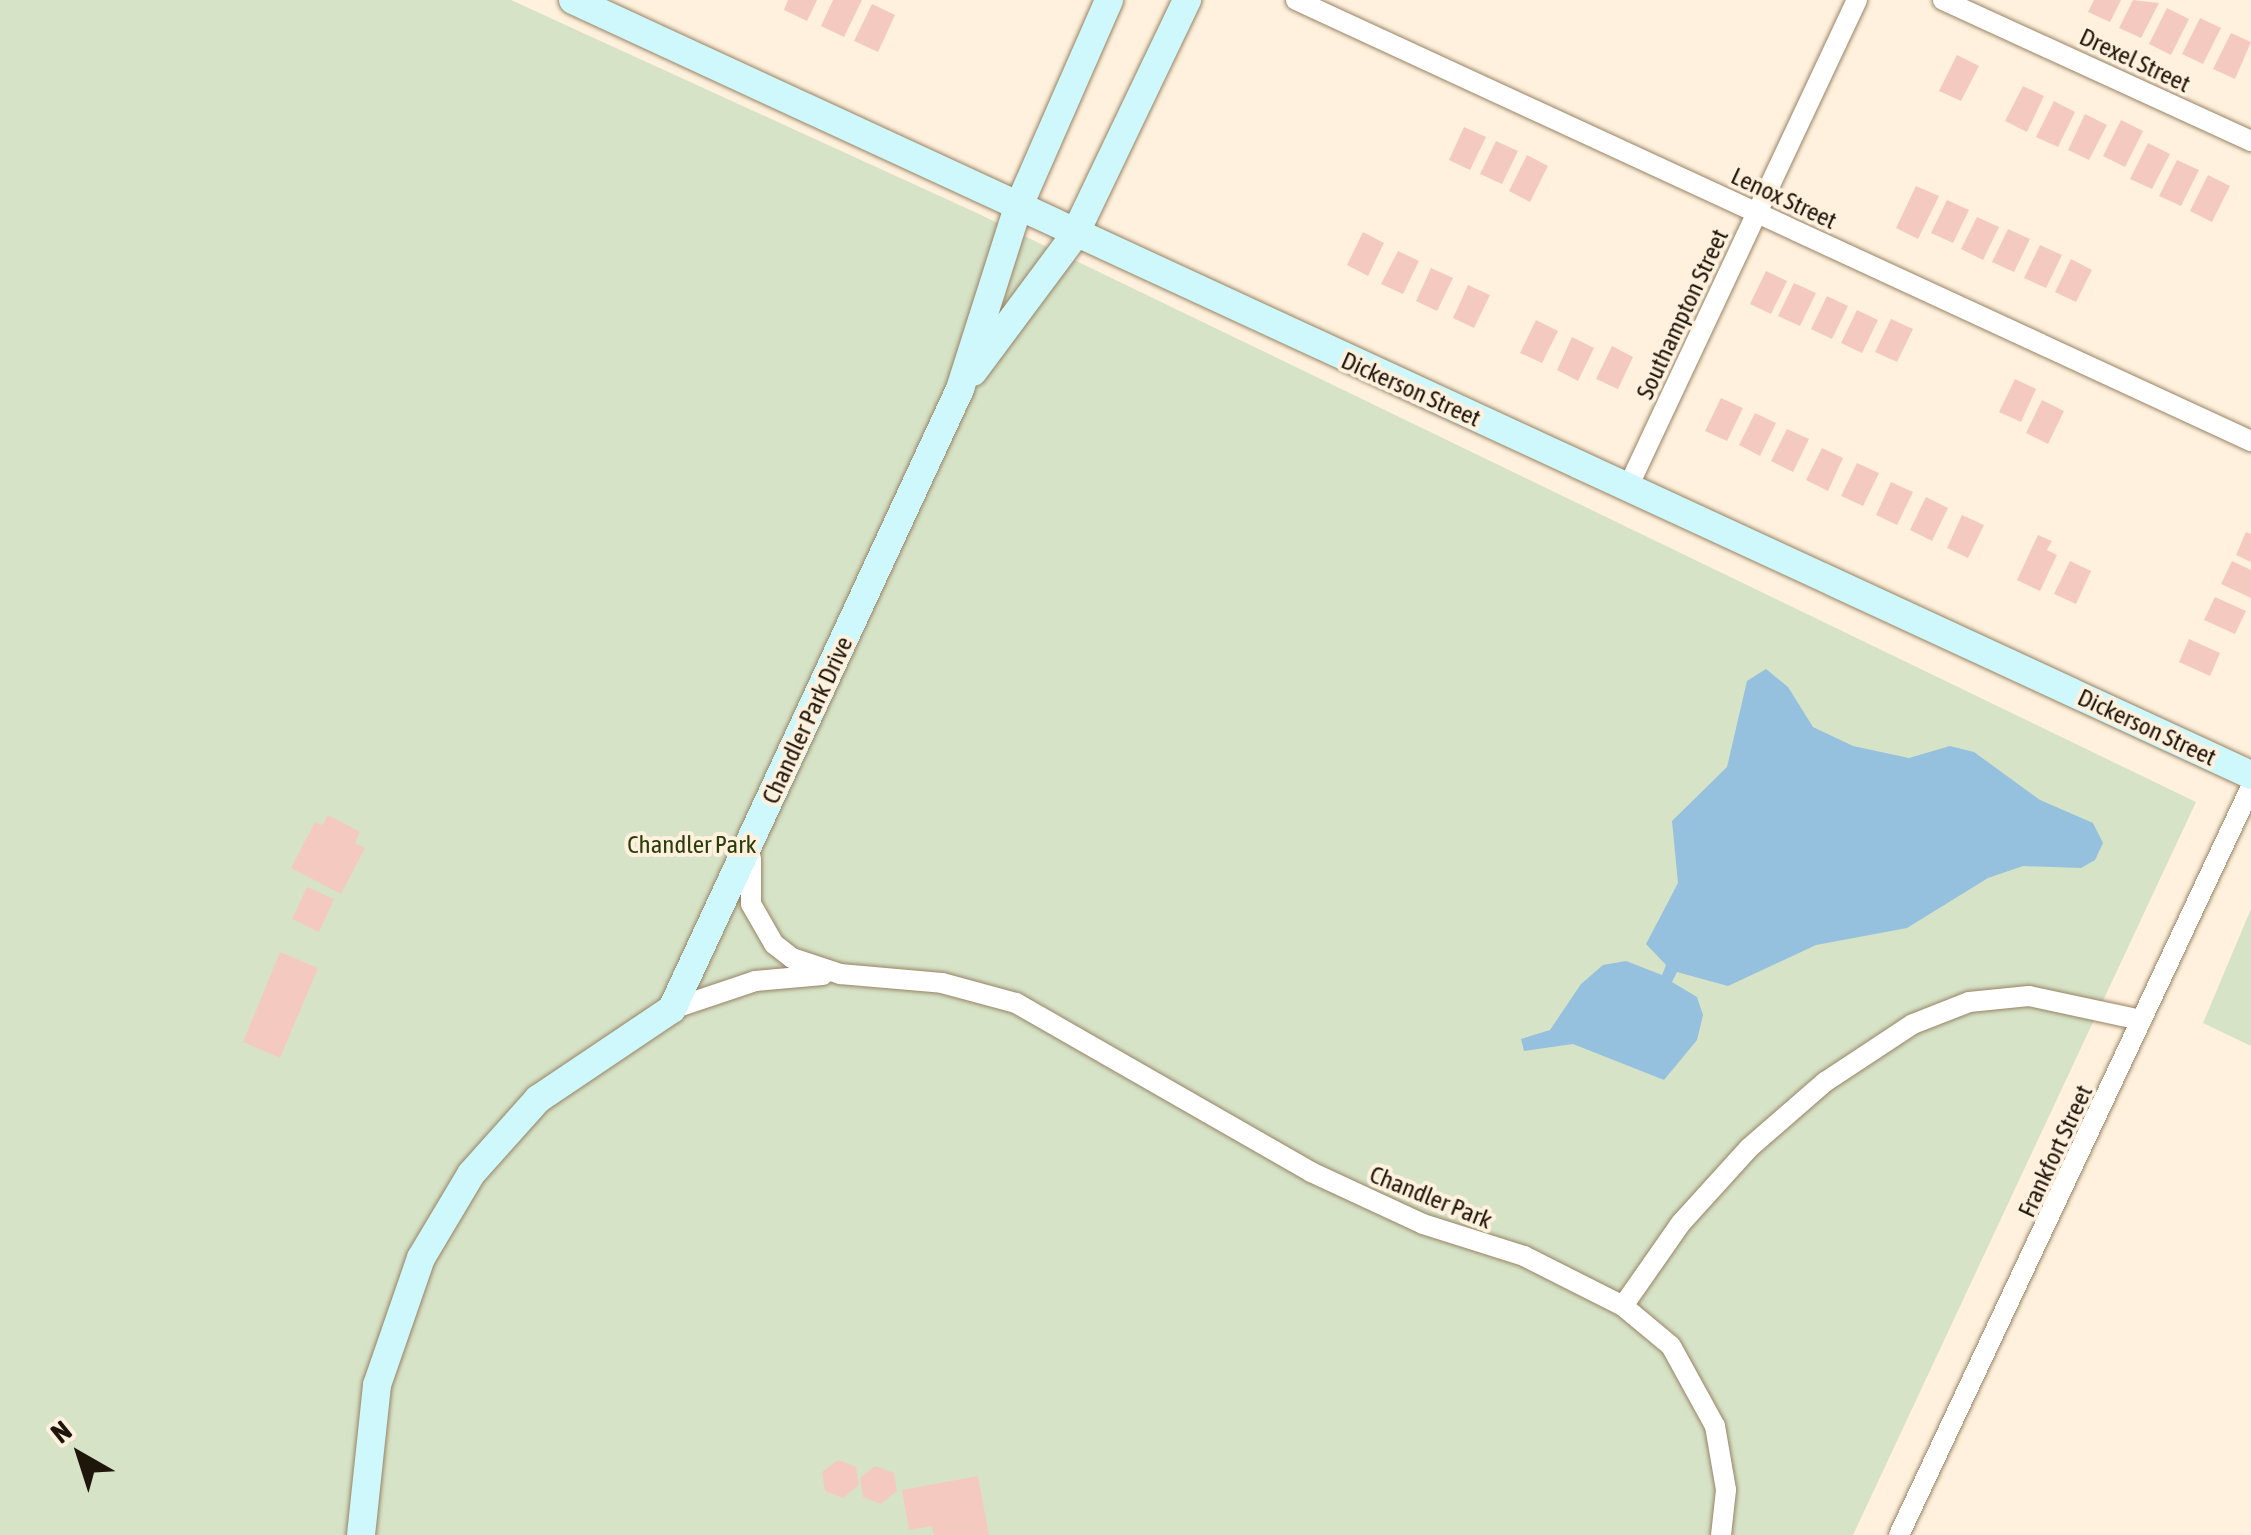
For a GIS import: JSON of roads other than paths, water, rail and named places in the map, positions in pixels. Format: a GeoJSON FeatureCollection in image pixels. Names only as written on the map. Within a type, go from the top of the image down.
{"type":"FeatureCollection","features":[{"type":"Feature","properties":{"kind":"street","name":"Dickerson Street"},"geometry":{"type":"LineString","coordinates":[[573,0],[1017,210],[2251,776]]}},
{"type":"Feature","properties":{"kind":"street","name":"Chandler Park Drive"},"geometry":{"type":"LineString","coordinates":[[672,1009],[960,389],[1017,210],[1109,0]]}},
{"type":"Feature","properties":{"kind":"street","name":"Chandler Park Drive"},"geometry":{"type":"LineString","coordinates":[[960,389],[1074,236],[1186,0]]}},
{"type":"Feature","properties":{"kind":"street","name":"Lenox Street"},"geometry":{"type":"LineString","coordinates":[[1296,0],[2251,441]]}},
{"type":"Feature","properties":{"kind":"street","name":"Southampton Street"},"geometry":{"type":"LineString","coordinates":[[1628,487],[1857,0]]}},
{"type":"Feature","properties":{"kind":"street","name":"Drexel Street"},"geometry":{"type":"LineString","coordinates":[[1943,0],[2251,141]]}},
{"type":"Feature","properties":{"kind":"street","name":"Frankfort Street"},"geometry":{"type":"LineString","coordinates":[[1899,1535],[2251,787]]}},
{"type":"Feature","properties":{"kind":"street","name":"Chandler Park"},"geometry":{"type":"LineString","coordinates":[[756,831],[746,881],[760,925],[792,958],[840,974]]}},
{"type":"Feature","properties":{"kind":"street","name":"Chandler Park"},"geometry":{"type":"LineString","coordinates":[[672,1009],[755,982],[840,974],[927,981],[1016,1002],[1310,1172],[1423,1224],[1524,1256],[1623,1306],[1671,1346],[1715,1426],[1726,1490],[1720,1535]]}},
{"type":"Feature","properties":{"kind":"street"},"geometry":{"type":"LineString","coordinates":[[1623,1306],[1681,1223],[1749,1148],[1825,1082],[1913,1024],[1969,1002],[2029,996],[2142,1020]]}},
{"type":"Feature","properties":{"kind":"street"},"geometry":{"type":"LineString","coordinates":[[361,1535],[382,1368],[398,1314],[444,1214],[538,1099],[672,1009]]}},
{"type":"Feature","properties":{"kind":"water"},"geometry":{"type":"Polygon","coordinates":[[[1766,669],[1788,687],[1813,727],[1853,746],[1909,758],[1950,746],[1974,752],[2040,800],[2093,823],[2103,843],[2095,860],[2081,868],[2023,866],[1988,878],[1907,928],[1816,945],[1728,986],[1677,972],[1672,982],[1697,997],[1703,1015],[1697,1040],[1664,1080],[1573,1044],[1524,1051],[1521,1039],[1550,1030],[1581,984],[1603,965],[1626,961],[1662,975],[1666,965],[1646,944],[1678,883],[1672,821],[1727,767],[1747,681],[1766,669]]]}}]}
